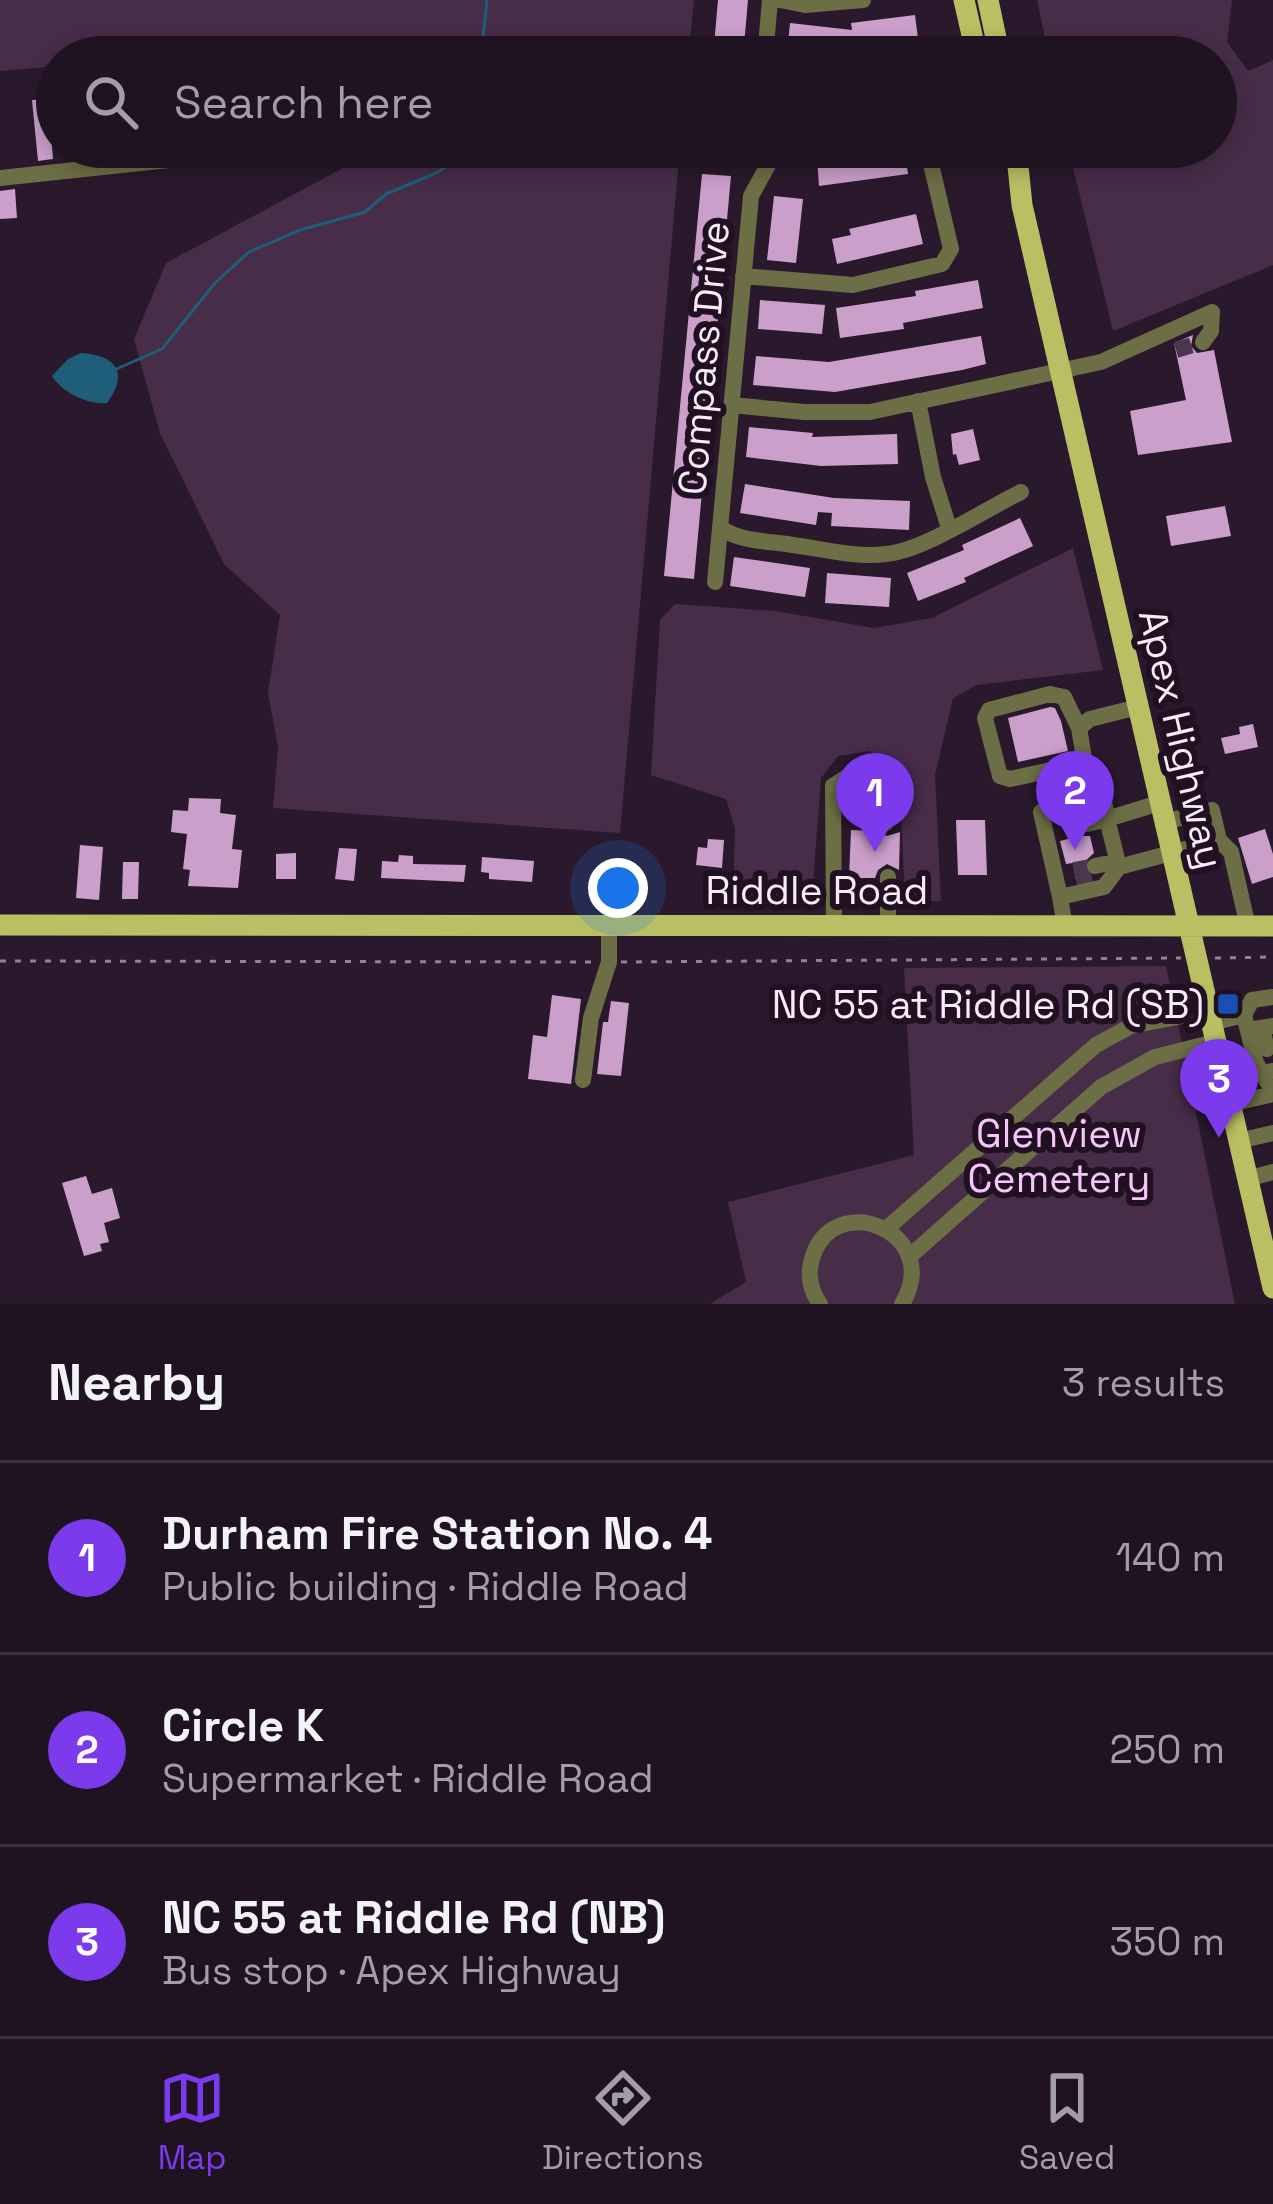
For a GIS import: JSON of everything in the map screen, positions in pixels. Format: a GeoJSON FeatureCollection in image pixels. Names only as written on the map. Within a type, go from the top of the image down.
{"type":"FeatureCollection","features":[{"type":"Feature","properties":{"kind":"main road"},"geometry":{"type":"LineString","coordinates":[[964,0],[972,36]]}},
{"type":"Feature","properties":{"kind":"main road"},"geometry":{"type":"LineString","coordinates":[[988,0],[996,36]]}},
{"type":"Feature","properties":{"kind":"main road","name":"Apex Highway"},"geometry":{"type":"LineString","coordinates":[[1008,168],[1022,205]]}},
{"type":"Feature","properties":{"kind":"main road","name":"Apex Highway"},"geometry":{"type":"LineString","coordinates":[[1018,168],[1022,205],[1273,1288]]}},
{"type":"Feature","properties":{"kind":"main road","name":"Riddle Road"},"geometry":{"type":"LineString","coordinates":[[0,925],[1273,926]]}},
{"type":"Feature","properties":{"kind":"street"},"geometry":{"type":"LineString","coordinates":[[767,36],[770,0]]}},
{"type":"Feature","properties":{"kind":"street"},"geometry":{"type":"LineString","coordinates":[[780,0],[805,5],[863,0]]}},
{"type":"Feature","properties":{"kind":"street"},"geometry":{"type":"LineString","coordinates":[[0,178],[94,168]]}},
{"type":"Feature","properties":{"kind":"street","name":"Compass Drive"},"geometry":{"type":"LineString","coordinates":[[715,583],[751,196],[766,168]]}},
{"type":"Feature","properties":{"kind":"street"},"geometry":{"type":"LineString","coordinates":[[743,276],[853,285],[942,264],[951,249],[932,168]]}},
{"type":"Feature","properties":{"kind":"street"},"geometry":{"type":"LineString","coordinates":[[732,405],[870,412],[1101,362],[1212,312],[1209,337],[1203,342]]}},
{"type":"Feature","properties":{"kind":"street"},"geometry":{"type":"LineString","coordinates":[[1156,337],[1176,350]]}},
{"type":"Feature","properties":{"kind":"street"},"geometry":{"type":"LineString","coordinates":[[918,401],[949,528]]}},
{"type":"Feature","properties":{"kind":"street"},"geometry":{"type":"LineString","coordinates":[[721,528],[730,535],[759,540],[852,554],[887,554],[923,544],[1021,492]]}},
{"type":"Feature","properties":{"kind":"street"},"geometry":{"type":"LineString","coordinates":[[1050,694],[1064,697],[1079,728],[1084,758],[1079,764],[1010,778],[1000,776],[985,718],[989,710],[1050,694]]}},
{"type":"Feature","properties":{"kind":"street"},"geometry":{"type":"LineString","coordinates":[[1079,728],[1090,719],[1138,706]]}},
{"type":"Feature","properties":{"kind":"street"},"geometry":{"type":"LineString","coordinates":[[834,926],[833,786],[850,775],[877,781],[887,799],[886,823]]}},
{"type":"Feature","properties":{"kind":"street"},"geometry":{"type":"LineString","coordinates":[[1057,886],[1104,886],[1109,870],[1104,800],[1041,812],[1065,927]]}},
{"type":"Feature","properties":{"kind":"street"},"geometry":{"type":"LineString","coordinates":[[1086,820],[1212,810],[1219,840],[1231,852],[1248,927]]}},
{"type":"Feature","properties":{"kind":"street"},"geometry":{"type":"LineString","coordinates":[[1045,829],[1064,825]]}},
{"type":"Feature","properties":{"kind":"street"},"geometry":{"type":"LineString","coordinates":[[1109,870],[1219,840]]}},
{"type":"Feature","properties":{"kind":"street"},"geometry":{"type":"LineString","coordinates":[[888,877],[888,926]]}},
{"type":"Feature","properties":{"kind":"street"},"geometry":{"type":"LineString","coordinates":[[1057,886],[1076,877]]}},
{"type":"Feature","properties":{"kind":"street"},"geometry":{"type":"LineString","coordinates":[[584,1080],[591,1018],[609,962],[609,926]]}},
{"type":"Feature","properties":{"kind":"street"},"geometry":{"type":"LineString","coordinates":[[1230,1104],[1273,1093],[1252,1000],[1273,997]]}},
{"type":"Feature","properties":{"kind":"street"},"geometry":{"type":"LineString","coordinates":[[909,1257],[1102,1087],[1212,1025]]}},
{"type":"Feature","properties":{"kind":"street"},"geometry":{"type":"LineString","coordinates":[[886,1229],[1096,1045],[1131,1027],[1257,1025]]}},
{"type":"Feature","properties":{"kind":"street"},"geometry":{"type":"LineString","coordinates":[[1224,1080],[1269,1065]]}},
{"type":"Feature","properties":{"kind":"street"},"geometry":{"type":"LineString","coordinates":[[1238,1142],[1273,1133]]}},
{"type":"Feature","properties":{"kind":"street"},"geometry":{"type":"LineString","coordinates":[[1247,1179],[1273,1172]]}},
{"type":"Feature","properties":{"kind":"street"},"geometry":{"type":"LineString","coordinates":[[820,1304],[810,1283],[809,1266],[824,1237],[855,1222],[886,1229],[901,1241],[912,1279],[902,1304]]}},
{"type":"Feature","properties":{"kind":"path"},"geometry":{"type":"LineString","coordinates":[[0,961],[1273,957]]}},
{"type":"Feature","properties":{"kind":"green space"},"geometry":{"type":"Polygon","coordinates":[[[0,0],[694,0],[690,36],[36,36],[36,68],[0,71],[0,0]]]}},
{"type":"Feature","properties":{"kind":"green space"},"geometry":{"type":"Polygon","coordinates":[[[1037,0],[1232,0],[1228,36],[1045,36],[1037,0]]]}},
{"type":"Feature","properties":{"kind":"green space"},"geometry":{"type":"Polygon","coordinates":[[[1237,56],[1248,71],[1273,60],[1273,265],[1113,331],[1073,168],[1237,168],[1237,56]]]}},
{"type":"Feature","properties":{"kind":"green space"},"geometry":{"type":"Polygon","coordinates":[[[343,168],[678,168],[620,833],[273,808],[278,747],[268,693],[280,615],[224,564],[160,433],[134,339],[166,263],[343,168]]]}},
{"type":"Feature","properties":{"kind":"green space"},"geometry":{"type":"Polygon","coordinates":[[[1073,548],[1103,670],[977,685],[953,698],[935,775],[941,901],[905,901],[899,768],[869,751],[838,756],[821,778],[812,897],[733,900],[735,828],[726,799],[651,775],[660,620],[675,604],[775,611],[874,628],[932,618],[1073,548]]]}},
{"type":"Feature","properties":{"kind":"green space","name":"Glenview Cemetery"},"geometry":{"type":"Polygon","coordinates":[[[1166,966],[1235,1304],[710,1304],[746,1282],[728,1202],[914,1155],[904,968],[1166,966]]]}},
{"type":"Feature","properties":{"kind":"water"},"geometry":{"type":"Polygon","coordinates":[[[81,353],[103,357],[115,367],[117,382],[107,403],[76,397],[52,376],[81,353]]]}},
{"type":"Feature","properties":{"kind":"building"},"geometry":{"type":"Polygon","coordinates":[[[718,0],[748,0],[745,36],[715,36],[718,0]]]}},
{"type":"Feature","properties":{"kind":"building"},"geometry":{"type":"Polygon","coordinates":[[[915,15],[918,36],[789,36],[790,23],[852,30],[851,23],[915,15]]]}},
{"type":"Feature","properties":{"kind":"building"},"geometry":{"type":"Polygon","coordinates":[[[818,168],[907,168],[908,174],[819,186],[818,168]]]}},
{"type":"Feature","properties":{"kind":"building"},"geometry":{"type":"Polygon","coordinates":[[[702,174],[731,176],[694,579],[664,576],[702,174]]]}},
{"type":"Feature","properties":{"kind":"building"},"geometry":{"type":"Polygon","coordinates":[[[15,189],[17,218],[0,219],[0,191],[15,189]]]}},
{"type":"Feature","properties":{"kind":"building"},"geometry":{"type":"Polygon","coordinates":[[[774,196],[803,199],[796,263],[767,260],[774,196]]]}},
{"type":"Feature","properties":{"kind":"building"},"geometry":{"type":"Polygon","coordinates":[[[916,214],[923,244],[837,264],[832,239],[851,235],[849,229],[916,214]]]}},
{"type":"Feature","properties":{"kind":"building"},"geometry":{"type":"Polygon","coordinates":[[[978,280],[983,308],[903,323],[904,329],[840,338],[836,308],[916,296],[915,291],[978,280]]]}},
{"type":"Feature","properties":{"kind":"building"},"geometry":{"type":"Polygon","coordinates":[[[760,300],[825,305],[822,334],[758,329],[760,300]]]}},
{"type":"Feature","properties":{"kind":"building"},"geometry":{"type":"Polygon","coordinates":[[[1193,335],[1191,346],[1197,353],[1214,350],[1232,442],[1138,455],[1130,411],[1186,400],[1174,343],[1193,335]]]}},
{"type":"Feature","properties":{"kind":"building"},"geometry":{"type":"Polygon","coordinates":[[[981,336],[986,364],[962,370],[835,392],[753,385],[756,356],[829,362],[981,336]]]}},
{"type":"Feature","properties":{"kind":"building"},"geometry":{"type":"Polygon","coordinates":[[[749,427],[813,433],[812,437],[897,434],[898,464],[821,466],[746,457],[749,427]]]}},
{"type":"Feature","properties":{"kind":"building"},"geometry":{"type":"Polygon","coordinates":[[[973,429],[980,460],[959,465],[951,434],[973,429]]]}},
{"type":"Feature","properties":{"kind":"building"},"geometry":{"type":"Polygon","coordinates":[[[745,484],[834,498],[910,501],[909,530],[831,526],[832,513],[818,512],[816,525],[740,513],[745,484]]]}},
{"type":"Feature","properties":{"kind":"building"},"geometry":{"type":"Polygon","coordinates":[[[1225,506],[1231,536],[1171,546],[1166,516],[1225,506]]]}},
{"type":"Feature","properties":{"kind":"building"},"geometry":{"type":"Polygon","coordinates":[[[1020,518],[1033,546],[918,601],[907,573],[964,550],[962,545],[1020,518]]]}},
{"type":"Feature","properties":{"kind":"building"},"geometry":{"type":"Polygon","coordinates":[[[734,557],[810,568],[805,597],[730,586],[734,557]]]}},
{"type":"Feature","properties":{"kind":"building"},"geometry":{"type":"Polygon","coordinates":[[[827,573],[891,578],[889,607],[825,603],[827,573]]]}},
{"type":"Feature","properties":{"kind":"building"},"geometry":{"type":"Polygon","coordinates":[[[1050,707],[1061,721],[1068,751],[1018,762],[1008,718],[1050,707]]]}},
{"type":"Feature","properties":{"kind":"building"},"geometry":{"type":"Polygon","coordinates":[[[1253,724],[1258,747],[1225,754],[1221,738],[1240,734],[1239,727],[1253,724]]]}},
{"type":"Feature","properties":{"kind":"building"},"geometry":{"type":"Polygon","coordinates":[[[189,798],[221,799],[220,813],[236,815],[232,849],[242,850],[238,888],[188,886],[190,870],[183,869],[187,834],[171,832],[173,810],[188,811],[189,798]]]}},
{"type":"Feature","properties":{"kind":"building"},"geometry":{"type":"Polygon","coordinates":[[[1076,818],[1075,828],[1082,836],[1090,836],[1094,853],[1083,863],[1089,877],[1076,880],[1073,863],[1066,864],[1060,841],[1068,839],[1064,821],[1076,818]]]}},
{"type":"Feature","properties":{"kind":"building"},"geometry":{"type":"Polygon","coordinates":[[[956,820],[985,820],[987,875],[958,875],[956,820]]]}},
{"type":"Feature","properties":{"kind":"building"},"geometry":{"type":"Polygon","coordinates":[[[1265,829],[1273,854],[1273,877],[1252,884],[1238,838],[1265,829]]]}},
{"type":"Feature","properties":{"kind":"building"},"geometry":{"type":"Polygon","coordinates":[[[851,830],[887,836],[900,832],[899,870],[887,864],[875,878],[849,878],[851,830]]]}},
{"type":"Feature","properties":{"kind":"building"},"geometry":{"type":"Polygon","coordinates":[[[708,839],[724,840],[722,868],[696,865],[698,847],[707,848],[708,839]]]}},
{"type":"Feature","properties":{"kind":"building"},"geometry":{"type":"Polygon","coordinates":[[[80,845],[103,847],[99,900],[76,898],[80,845]]]}},
{"type":"Feature","properties":{"kind":"building"},"geometry":{"type":"Polygon","coordinates":[[[339,848],[357,849],[354,881],[335,879],[339,848]]]}},
{"type":"Feature","properties":{"kind":"building"},"geometry":{"type":"Polygon","coordinates":[[[296,853],[296,879],[276,879],[276,854],[296,853]]]}},
{"type":"Feature","properties":{"kind":"building"},"geometry":{"type":"Polygon","coordinates":[[[399,855],[413,856],[413,864],[466,865],[464,882],[381,878],[382,861],[398,862],[399,855]]]}},
{"type":"Feature","properties":{"kind":"building"},"geometry":{"type":"Polygon","coordinates":[[[482,857],[534,861],[532,882],[489,879],[489,873],[481,872],[482,857]]]}},
{"type":"Feature","properties":{"kind":"building"},"geometry":{"type":"Polygon","coordinates":[[[123,862],[139,862],[138,899],[122,899],[123,862]]]}},
{"type":"Feature","properties":{"kind":"building"},"geometry":{"type":"Polygon","coordinates":[[[552,995],[581,999],[571,1084],[528,1079],[533,1035],[547,1037],[552,995]]]}},
{"type":"Feature","properties":{"kind":"building"},"geometry":{"type":"Polygon","coordinates":[[[611,1001],[629,1003],[621,1076],[597,1074],[603,1022],[608,1022],[611,1001]]]}},
{"type":"Feature","properties":{"kind":"building"},"geometry":{"type":"Polygon","coordinates":[[[86,1176],[92,1194],[112,1188],[120,1218],[104,1223],[109,1242],[100,1244],[102,1251],[84,1256],[62,1183],[86,1176]]]}},
{"type":"Feature","properties":{"kind":"waterway"},"geometry":{"type":"LineString","coordinates":[[483,36],[487,0]]}},
{"type":"Feature","properties":{"kind":"waterway"},"geometry":{"type":"LineString","coordinates":[[114,370],[162,349],[215,283],[249,252],[300,230],[365,212],[386,194],[444,168]]}},
{"type":"Feature","properties":{"kind":"tunnel"},"geometry":{"type":"LineString","coordinates":[[1176,350],[1203,342]]}},
{"type":"Feature","properties":{"kind":"tunnel"},"geometry":{"type":"LineString","coordinates":[[1065,829],[1087,824]]}},
{"type":"Feature","properties":{"kind":"tunnel"},"geometry":{"type":"LineString","coordinates":[[1074,870],[1095,866]]}},
{"type":"Feature","properties":{"kind":"tunnel"},"geometry":{"type":"LineString","coordinates":[[1077,884],[1098,880]]}},
{"type":"Feature","properties":{"kind":"place","name":"Circle K"},"geometry":{"type":"Point","coordinates":[1075,850]}},
{"type":"Feature","properties":{"kind":"place","name":"Durham Fire Station No. 4"},"geometry":{"type":"Point","coordinates":[875,852]}},
{"type":"Feature","properties":{"kind":"place","name":"NC 55 at Riddle Rd (SB)"},"geometry":{"type":"Point","coordinates":[1228,1004]}},
{"type":"Feature","properties":{"kind":"place","name":"NC 55 at Riddle Rd (NB)"},"geometry":{"type":"Point","coordinates":[1219,1138]}}]}
